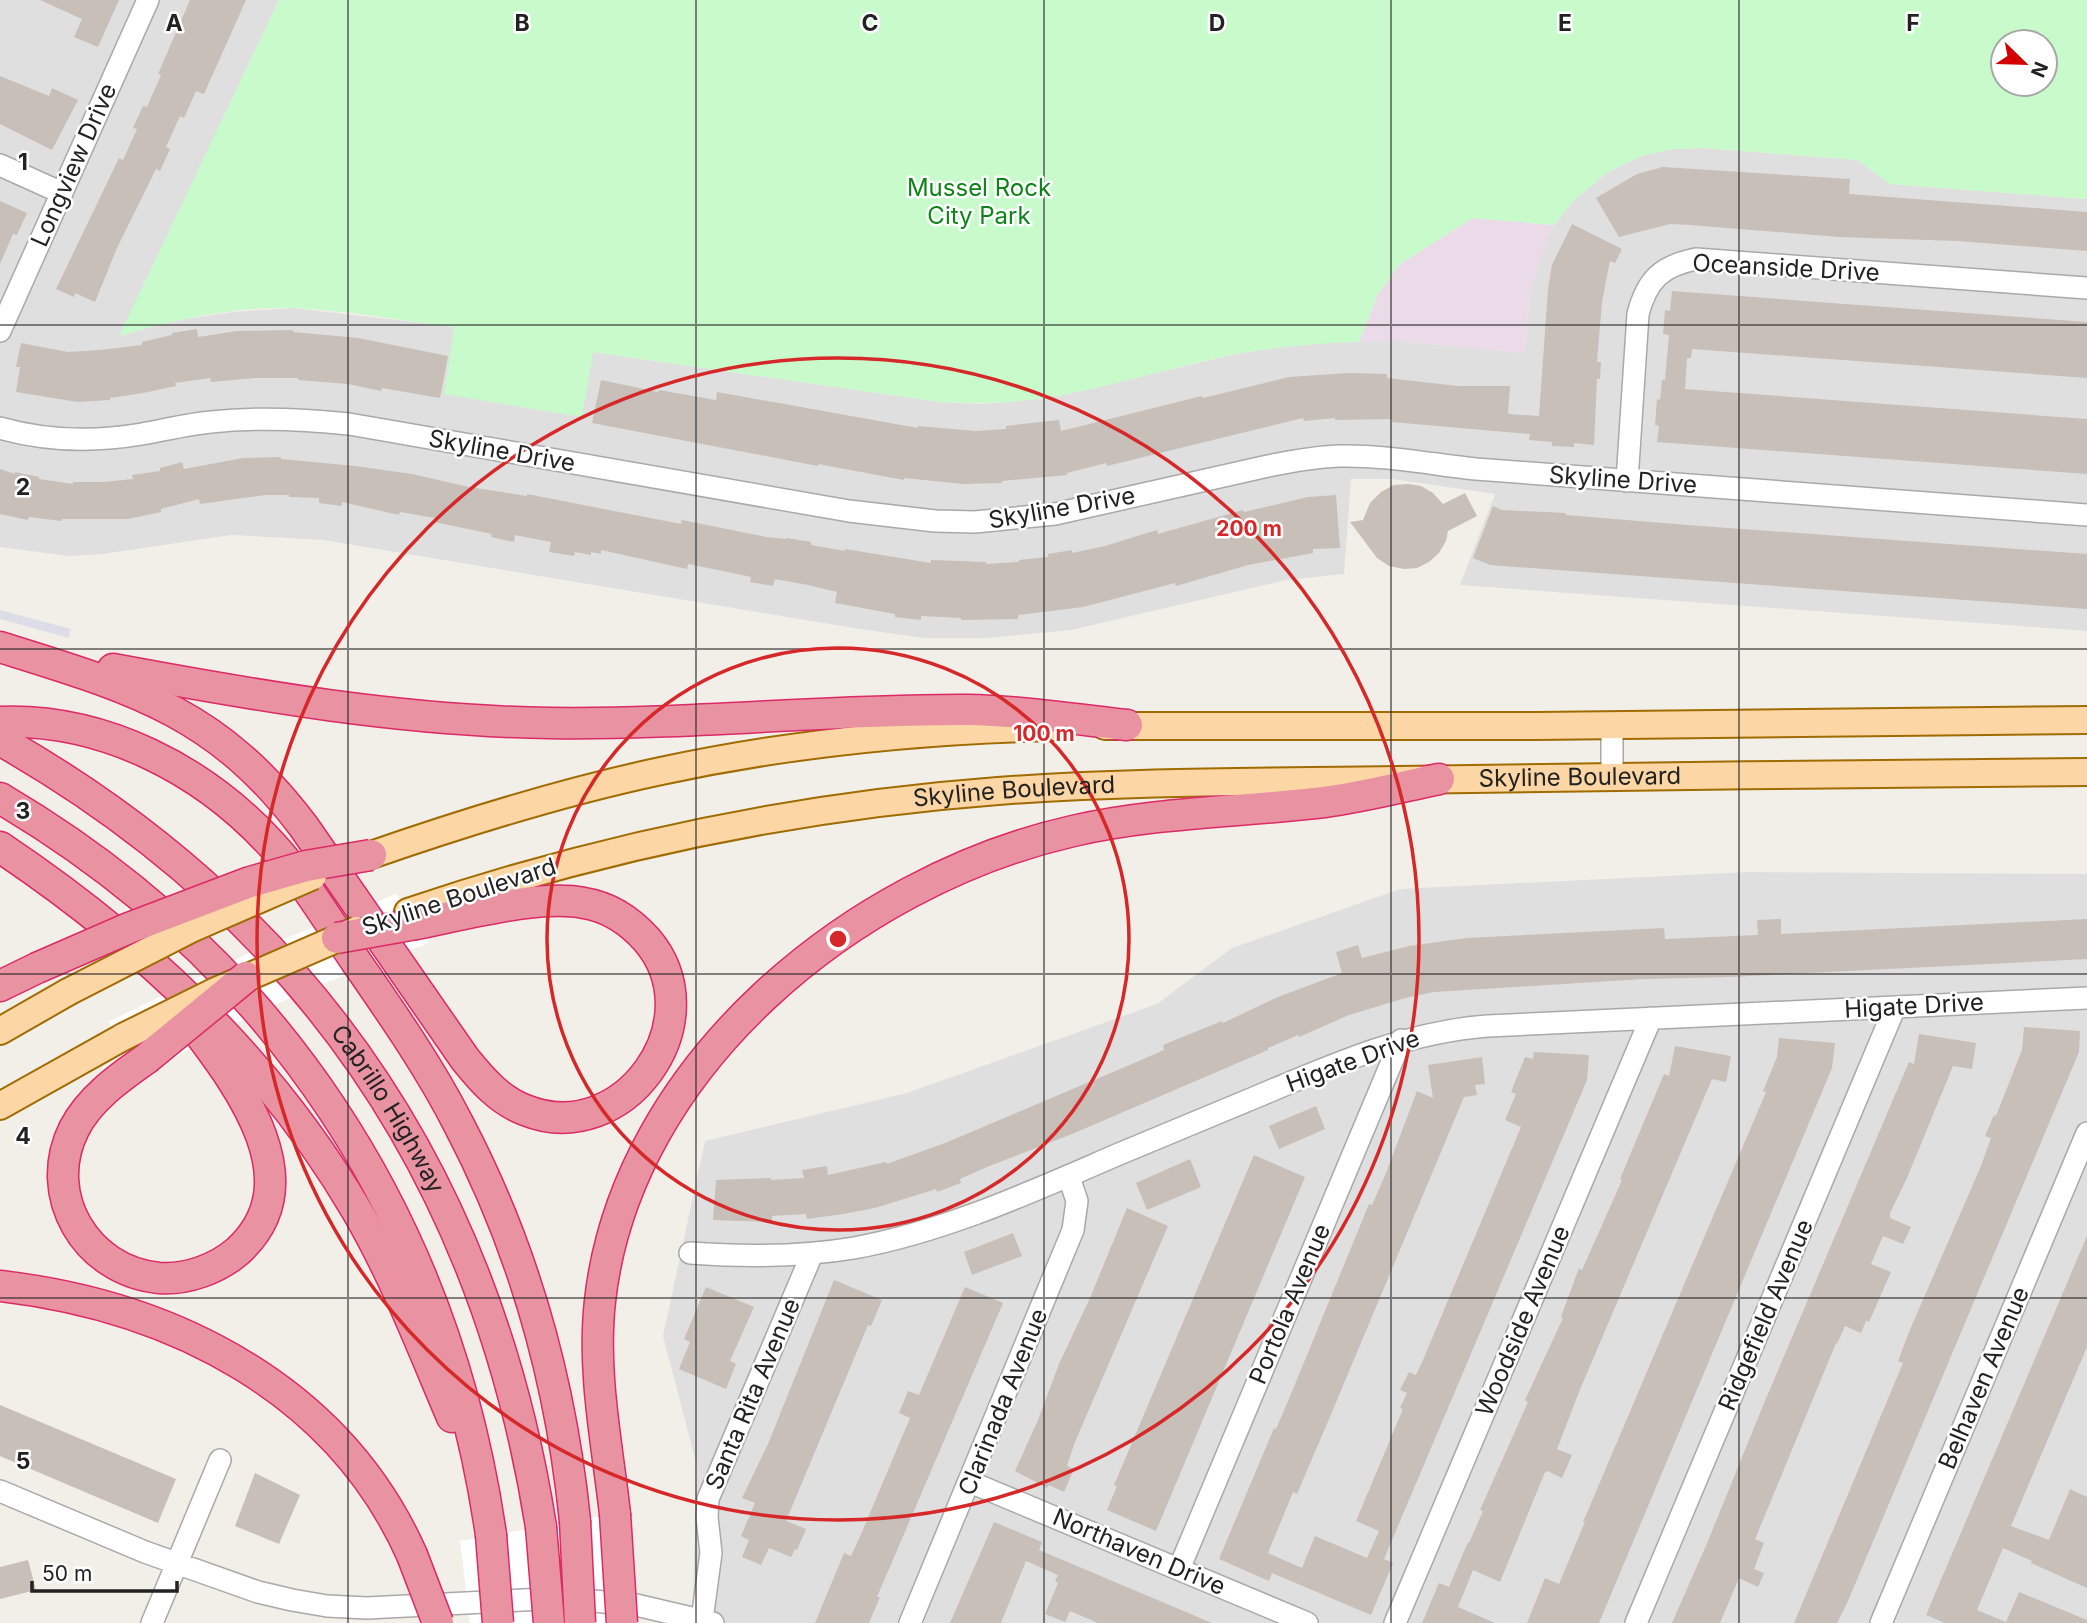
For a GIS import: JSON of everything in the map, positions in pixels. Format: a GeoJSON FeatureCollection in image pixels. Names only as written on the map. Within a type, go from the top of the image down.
{"type":"FeatureCollection","features":[{"type":"Feature","properties":{"kind":"highway"},"geometry":{"type":"LineString","coordinates":[[0,645],[240,693],[341,708],[465,719],[588,723],[971,710],[1127,725]]}},
{"type":"Feature","properties":{"kind":"highway"},"geometry":{"type":"LineString","coordinates":[[0,645],[149,697],[193,721],[246,761],[304,827],[465,1059],[484,1083],[512,1104],[548,1117],[587,1114],[623,1097],[646,1077],[662,1050],[668,1027],[669,989],[659,959],[651,945],[621,917],[597,906],[561,901],[533,903],[412,918],[337,938]]}},
{"type":"Feature","properties":{"kind":"highway"},"geometry":{"type":"LineString","coordinates":[[0,722],[33,723],[82,731],[124,743],[179,770],[214,792],[260,833],[296,875],[416,1051],[478,1161],[524,1274],[537,1315],[567,1449],[575,1521],[580,1623]]}},
{"type":"Feature","properties":{"kind":"highway","name":"Cabrillo Highway"},"geometry":{"type":"LineString","coordinates":[[0,740],[105,805],[207,886],[291,972],[368,1072],[432,1179],[484,1296],[519,1413],[541,1527],[549,1623]]}},
{"type":"Feature","properties":{"kind":"highway"},"geometry":{"type":"LineString","coordinates":[[622,1623],[615,1514],[597,1345],[603,1278],[618,1216],[644,1154],[676,1100],[727,1036],[787,976],[850,928],[911,892],[976,861],[1074,830],[1219,810],[1326,801],[1439,779]]}},
{"type":"Feature","properties":{"kind":"highway","name":"Cabrillo Highway"},"geometry":{"type":"LineString","coordinates":[[0,798],[72,843],[168,919],[253,1004],[305,1070],[373,1175],[427,1287],[466,1406],[491,1535],[498,1623]]}},
{"type":"Feature","properties":{"kind":"highway"},"geometry":{"type":"LineString","coordinates":[[0,847],[83,906],[125,940],[225,1035],[290,1111],[323,1156],[358,1213],[389,1272],[483,1488]]}},
{"type":"Feature","properties":{"kind":"highway"},"geometry":{"type":"LineString","coordinates":[[0,986],[129,928],[250,882],[280,872],[371,855]]}},
{"type":"Feature","properties":{"kind":"highway"},"geometry":{"type":"LineString","coordinates":[[0,863],[83,906]]}},
{"type":"Feature","properties":{"kind":"highway"},"geometry":{"type":"LineString","coordinates":[[125,940],[189,1019],[227,1072],[258,1126],[269,1157],[269,1190],[259,1221],[251,1235],[228,1259],[188,1276],[159,1278],[144,1275],[117,1265],[105,1257],[76,1225],[65,1201],[63,1165],[69,1141],[79,1119],[107,1088],[146,1059],[246,977]]}},
{"type":"Feature","properties":{"kind":"highway"},"geometry":{"type":"LineString","coordinates":[[0,1286],[71,1297],[130,1313],[179,1331],[238,1362],[302,1408],[340,1446],[388,1508],[412,1555],[438,1623]]}},
{"type":"Feature","properties":{"kind":"main road"},"geometry":{"type":"LineString","coordinates":[[0,1031],[68,992],[193,928],[270,893],[371,855],[542,800],[661,771],[746,755],[917,734],[1127,725],[1612,725],[2087,720]]}},
{"type":"Feature","properties":{"kind":"main road","name":"Skyline Boulevard"},"geometry":{"type":"LineString","coordinates":[[412,918],[510,878],[599,854],[705,831],[824,810],[953,795],[1032,789],[1439,779],[2087,772]]}},
{"type":"Feature","properties":{"kind":"main road","name":"Skyline Boulevard"},"geometry":{"type":"LineString","coordinates":[[0,1107],[123,1037],[246,977],[337,938]]}},
{"type":"Feature","properties":{"kind":"street","name":"Longview Drive"},"geometry":{"type":"LineString","coordinates":[[0,331],[148,0]]}},
{"type":"Feature","properties":{"kind":"street"},"geometry":{"type":"LineString","coordinates":[[0,165],[62,192]]}},
{"type":"Feature","properties":{"kind":"street","name":"Oceanside Drive"},"geometry":{"type":"LineString","coordinates":[[1627,481],[1638,314],[1642,296],[1663,270],[1679,262],[1696,259],[2087,288]]}},
{"type":"Feature","properties":{"kind":"street","name":"Skyline Drive"},"geometry":{"type":"LineString","coordinates":[[0,428],[44,437],[75,439],[107,438],[242,419],[314,420],[849,511],[935,521],[996,521],[1055,514],[1302,459],[1339,456],[1388,458],[1476,469],[1627,481],[2087,515]]}},
{"type":"Feature","properties":{"kind":"street"},"geometry":{"type":"LineString","coordinates":[[1612,725],[1612,776]]}},
{"type":"Feature","properties":{"kind":"street","name":"Higate Drive"},"geometry":{"type":"LineString","coordinates":[[690,1253],[741,1256],[812,1254],[873,1244],[934,1228],[1069,1177],[1335,1064],[1401,1040],[1467,1027],[2087,998]]}},
{"type":"Feature","properties":{"kind":"street","name":"Ridgefield Avenue"},"geometry":{"type":"LineString","coordinates":[[1636,1623],[1895,1007]]}},
{"type":"Feature","properties":{"kind":"street","name":"Woodside Avenue"},"geometry":{"type":"LineString","coordinates":[[1395,1623],[1651,1018]]}},
{"type":"Feature","properties":{"kind":"street","name":"Portola Avenue"},"geometry":{"type":"LineString","coordinates":[[1179,1569],[1401,1040]]}},
{"type":"Feature","properties":{"kind":"street","name":"Belhaven Avenue"},"geometry":{"type":"LineString","coordinates":[[1881,1623],[2087,1133]]}},
{"type":"Feature","properties":{"kind":"street","name":"Clarinada Avenue"},"geometry":{"type":"LineString","coordinates":[[910,1623],[1073,1230],[1077,1201],[1069,1177]]}},
{"type":"Feature","properties":{"kind":"street","name":"Santa Rita Avenue"},"geometry":{"type":"LineString","coordinates":[[707,1621],[711,1553],[708,1499],[812,1254]]}},
{"type":"Feature","properties":{"kind":"street"},"geometry":{"type":"LineString","coordinates":[[152,1623],[220,1460]]}},
{"type":"Feature","properties":{"kind":"street","name":"Northaven Drive"},"geometry":{"type":"LineString","coordinates":[[970,1482],[1307,1623]]}},
{"type":"Feature","properties":{"kind":"street"},"geometry":{"type":"LineString","coordinates":[[0,1491],[135,1548],[284,1599],[386,1615],[523,1598],[562,1598],[636,1605],[707,1621]]}},
{"type":"Feature","properties":{"kind":"shaded area"},"geometry":{"type":"Polygon","coordinates":[[[0,0],[279,0],[120,336],[173,321],[233,312],[293,308],[455,327],[581,417],[593,352],[940,402],[980,404],[1062,395],[1245,352],[1316,343],[1399,341],[1524,353],[1531,287],[1554,225],[1574,200],[1608,172],[1642,156],[1672,149],[1704,148],[1857,160],[1891,184],[2087,199],[2087,631],[1460,585],[1495,494],[1392,479],[1351,479],[1344,574],[1286,580],[1071,630],[986,638],[925,638],[860,629],[323,540],[231,535],[103,554],[69,556],[0,547],[0,0]]]}},
{"type":"Feature","properties":{"kind":"shaded area"},"geometry":{"type":"Polygon","coordinates":[[[1473,218],[1554,225],[1531,287],[1524,353],[1399,341],[1359,342],[1378,294],[1400,264],[1473,218]]]}},
{"type":"Feature","properties":{"kind":"shaded area"},"geometry":{"type":"Polygon","coordinates":[[[0,610],[71,629],[69,638],[0,619],[0,610]]]}},
{"type":"Feature","properties":{"kind":"shaded area"},"geometry":{"type":"Polygon","coordinates":[[[1748,872],[2087,874],[2087,1623],[692,1623],[697,1466],[663,1336],[705,1141],[907,1093],[1157,1004],[1232,948],[1400,889],[1748,872]]]}},
{"type":"Feature","properties":{"kind":"green space","name":"Mussel Rock City Park"},"geometry":{"type":"Polygon","coordinates":[[[279,0],[2087,0],[2087,199],[1890,184],[1857,160],[1704,148],[1672,149],[1642,156],[1608,172],[1574,200],[1554,225],[1473,218],[1400,264],[1378,294],[1359,342],[1248,352],[1048,397],[999,403],[940,402],[593,352],[582,417],[444,394],[454,327],[294,308],[250,309],[119,336],[279,0]]]}},
{"type":"Feature","properties":{"kind":"pier"},"geometry":{"type":"Polygon","coordinates":[[[396,894],[429,943],[366,966],[262,1010],[195,1045],[157,1069],[108,1022],[249,953],[396,894]]]}},
{"type":"Feature","properties":{"kind":"pier"},"geometry":{"type":"Polygon","coordinates":[[[629,1511],[636,1623],[470,1623],[460,1541],[629,1511]]]}},
{"type":"Feature","properties":{"kind":"building"},"geometry":{"type":"Polygon","coordinates":[[[40,0],[119,0],[98,47],[74,37],[82,19],[40,0]]]}},
{"type":"Feature","properties":{"kind":"building"},"geometry":{"type":"Polygon","coordinates":[[[190,0],[246,0],[204,94],[196,91],[184,118],[180,116],[166,147],[170,149],[160,171],[156,169],[117,248],[95,302],[75,293],[74,297],[56,289],[119,158],[123,160],[137,129],[133,128],[143,106],[147,107],[190,0]]]}},
{"type":"Feature","properties":{"kind":"building"},"geometry":{"type":"Polygon","coordinates":[[[0,76],[49,96],[52,88],[78,100],[52,150],[0,124],[0,76]]]}},
{"type":"Feature","properties":{"kind":"building"},"geometry":{"type":"Polygon","coordinates":[[[1663,167],[1850,179],[1849,194],[2087,212],[2087,251],[1670,224],[1619,237],[1596,198],[1637,174],[1663,167]]]}},
{"type":"Feature","properties":{"kind":"building"},"geometry":{"type":"Polygon","coordinates":[[[0,201],[27,213],[17,235],[13,234],[0,264],[0,201]]]}},
{"type":"Feature","properties":{"kind":"building"},"geometry":{"type":"Polygon","coordinates":[[[1572,224],[1622,249],[1615,263],[1610,261],[1602,302],[1597,362],[1601,362],[1600,379],[1597,379],[1594,445],[1574,443],[1574,447],[1552,446],[1552,442],[1529,440],[1530,434],[1392,422],[1392,419],[1335,418],[1304,421],[1303,418],[1107,466],[1106,463],[1067,475],[1002,483],[963,484],[904,480],[818,466],[592,423],[601,380],[716,400],[717,392],[918,428],[976,431],[1059,420],[1061,431],[1289,377],[1349,373],[1387,374],[1387,378],[1458,386],[1510,386],[1508,414],[1539,416],[1552,265],[1572,224]]]}},
{"type":"Feature","properties":{"kind":"building"},"geometry":{"type":"Polygon","coordinates":[[[1672,291],[2087,322],[2087,378],[1692,349],[1691,358],[1687,358],[1685,389],[2087,419],[2087,474],[1657,442],[1657,399],[1660,400],[1662,380],[1665,380],[1669,335],[1663,334],[1665,310],[1670,311],[1672,291]]]}},
{"type":"Feature","properties":{"kind":"building"},"geometry":{"type":"Polygon","coordinates":[[[197,329],[198,337],[237,331],[293,330],[358,338],[448,356],[440,398],[298,378],[211,382],[210,378],[175,383],[176,386],[110,400],[78,402],[16,392],[20,367],[16,367],[21,343],[68,352],[101,350],[142,345],[142,342],[172,333],[197,329]]]}},
{"type":"Feature","properties":{"kind":"building"},"geometry":{"type":"Polygon","coordinates":[[[281,457],[412,474],[469,487],[527,494],[681,524],[682,520],[767,537],[811,542],[811,545],[845,551],[931,563],[931,560],[986,564],[1019,562],[1048,557],[1048,554],[1072,550],[1072,553],[1105,546],[1157,530],[1158,534],[1243,510],[1244,512],[1308,497],[1336,495],[1340,548],[1313,549],[1313,553],[1248,565],[1176,586],[1175,583],[1083,607],[1018,615],[1018,619],[961,620],[921,616],[921,620],[835,603],[837,592],[808,585],[775,579],[773,586],[750,582],[751,577],[723,571],[688,564],[687,569],[601,550],[601,554],[575,552],[574,556],[549,552],[551,542],[515,535],[514,542],[491,537],[492,534],[434,522],[435,518],[400,512],[399,515],[342,502],[342,506],[319,503],[319,498],[265,495],[200,504],[199,499],[161,509],[161,512],[128,519],[61,521],[29,517],[28,520],[0,514],[0,469],[73,484],[133,479],[132,475],[160,471],[160,468],[182,462],[184,469],[243,458],[281,457]]]}},
{"type":"Feature","properties":{"kind":"building"},"geometry":{"type":"Polygon","coordinates":[[[1394,485],[1421,486],[1433,493],[1443,504],[1465,493],[1477,516],[1448,531],[1439,553],[1429,562],[1417,568],[1404,569],[1389,566],[1377,558],[1350,522],[1363,520],[1370,503],[1381,492],[1394,485]]]}},
{"type":"Feature","properties":{"kind":"building"},"geometry":{"type":"Polygon","coordinates":[[[1493,506],[1502,510],[1566,513],[1687,525],[2087,554],[2087,609],[1490,565],[1473,558],[1493,506]]]}},
{"type":"Feature","properties":{"kind":"building"},"geometry":{"type":"Polygon","coordinates":[[[1781,919],[1781,934],[2087,919],[2087,959],[1643,979],[1434,992],[1349,1015],[1299,1037],[1298,1035],[1072,1134],[987,1167],[960,1179],[961,1183],[937,1192],[936,1189],[875,1208],[807,1219],[806,1214],[772,1216],[772,1222],[713,1220],[716,1180],[804,1178],[802,1170],[827,1166],[828,1175],[886,1162],[887,1164],[945,1143],[1164,1050],[1163,1045],[1342,973],[1336,952],[1358,945],[1362,958],[1409,946],[1467,938],[1664,928],[1665,939],[1758,935],[1757,920],[1781,919]]]}},
{"type":"Feature","properties":{"kind":"building"},"geometry":{"type":"Polygon","coordinates":[[[2024,1027],[2080,1031],[2079,1052],[1848,1601],[1837,1623],[1794,1623],[1903,1363],[1898,1361],[1909,1332],[1981,1166],[1991,1138],[1985,1136],[1994,1115],[1996,1116],[2022,1050],[2024,1027]]]}},
{"type":"Feature","properties":{"kind":"building"},"geometry":{"type":"Polygon","coordinates":[[[1919,1034],[1976,1043],[1972,1069],[1953,1066],[1890,1213],[1890,1218],[1911,1227],[1903,1244],[1883,1236],[1871,1264],[1891,1272],[1869,1322],[1866,1321],[1861,1333],[1845,1326],[1836,1343],[1755,1539],[1764,1543],[1754,1569],[1764,1573],[1758,1587],[1739,1578],[1720,1623],[1672,1623],[1909,1062],[1914,1064],[1919,1034]]]}},
{"type":"Feature","properties":{"kind":"building"},"geometry":{"type":"Polygon","coordinates":[[[1779,1038],[1835,1043],[1832,1068],[1599,1623],[1527,1623],[1545,1578],[1559,1584],[1766,1092],[1763,1091],[1777,1057],[1779,1038]]]}},
{"type":"Feature","properties":{"kind":"building"},"geometry":{"type":"Polygon","coordinates":[[[1675,1046],[1731,1056],[1726,1082],[1712,1079],[1579,1392],[1557,1449],[1572,1455],[1562,1478],[1545,1472],[1500,1582],[1473,1570],[1458,1607],[1495,1623],[1422,1623],[1439,1583],[1449,1587],[1469,1543],[1483,1511],[1480,1510],[1528,1402],[1525,1400],[1563,1318],[1561,1317],[1579,1268],[1582,1270],[1622,1180],[1620,1179],[1664,1074],[1669,1076],[1675,1046]]]}},
{"type":"Feature","properties":{"kind":"building"},"geometry":{"type":"Polygon","coordinates":[[[1534,1052],[1589,1055],[1587,1080],[1384,1559],[1393,1563],[1371,1615],[1272,1573],[1269,1581],[1219,1559],[1291,1394],[1369,1204],[1372,1205],[1386,1173],[1417,1091],[1433,1098],[1428,1065],[1482,1057],[1485,1084],[1475,1085],[1477,1095],[1464,1097],[1297,1494],[1293,1492],[1268,1553],[1302,1568],[1315,1536],[1367,1558],[1379,1531],[1356,1521],[1403,1409],[1400,1408],[1407,1393],[1400,1390],[1409,1372],[1416,1375],[1423,1360],[1521,1127],[1505,1120],[1516,1094],[1511,1092],[1525,1057],[1533,1059],[1534,1052]]]}},
{"type":"Feature","properties":{"kind":"building"},"geometry":{"type":"Polygon","coordinates":[[[1316,1106],[1325,1129],[1279,1149],[1269,1126],[1316,1106]]]}},
{"type":"Feature","properties":{"kind":"building"},"geometry":{"type":"Polygon","coordinates":[[[1254,1155],[1305,1177],[1156,1531],[1107,1510],[1117,1486],[1114,1485],[1254,1155]]]}},
{"type":"Feature","properties":{"kind":"building"},"geometry":{"type":"Polygon","coordinates":[[[1190,1159],[1201,1187],[1147,1210],[1136,1183],[1190,1159]]]}},
{"type":"Feature","properties":{"kind":"building"},"geometry":{"type":"Polygon","coordinates":[[[1127,1208],[1168,1226],[1075,1442],[1067,1466],[1074,1469],[1064,1492],[1049,1485],[1047,1488],[1015,1471],[1127,1208]]]}},
{"type":"Feature","properties":{"kind":"building"},"geometry":{"type":"Polygon","coordinates":[[[1013,1233],[1022,1256],[972,1275],[964,1252],[1013,1233]]]}},
{"type":"Feature","properties":{"kind":"building"},"geometry":{"type":"Polygon","coordinates":[[[2087,1236],[2087,1347],[2011,1526],[2049,1540],[2070,1489],[2087,1497],[2087,1588],[2003,1548],[1977,1610],[2006,1622],[2019,1592],[2087,1620],[2087,1623],[1945,1623],[1926,1615],[2087,1236]]]}},
{"type":"Feature","properties":{"kind":"building"},"geometry":{"type":"Polygon","coordinates":[[[834,1280],[882,1300],[871,1326],[868,1325],[786,1521],[806,1529],[797,1550],[795,1549],[791,1557],[769,1548],[761,1565],[742,1557],[749,1540],[741,1536],[755,1503],[742,1498],[768,1444],[834,1280]]]}},
{"type":"Feature","properties":{"kind":"building"},"geometry":{"type":"Polygon","coordinates":[[[706,1287],[754,1307],[730,1361],[736,1364],[726,1389],[679,1369],[690,1342],[684,1339],[706,1287]]]}},
{"type":"Feature","properties":{"kind":"building"},"geometry":{"type":"Polygon","coordinates":[[[965,1287],[1003,1303],[877,1597],[880,1597],[869,1623],[815,1623],[844,1553],[851,1556],[910,1418],[899,1413],[908,1391],[919,1395],[965,1287]]]}},
{"type":"Feature","properties":{"kind":"building"},"geometry":{"type":"Polygon","coordinates":[[[0,1405],[176,1479],[158,1523],[0,1456],[0,1405]]]}},
{"type":"Feature","properties":{"kind":"building"},"geometry":{"type":"Polygon","coordinates":[[[255,1473],[300,1495],[279,1544],[235,1526],[255,1473]]]}},
{"type":"Feature","properties":{"kind":"building"},"geometry":{"type":"Polygon","coordinates":[[[994,1522],[1042,1542],[1039,1550],[1212,1623],[1098,1623],[1070,1611],[1065,1622],[1045,1614],[1058,1583],[1055,1581],[1058,1575],[1026,1561],[1001,1623],[950,1623],[994,1522]]]}},
{"type":"Feature","properties":{"kind":"building"},"geometry":{"type":"Polygon","coordinates":[[[28,1560],[36,1590],[0,1599],[0,1567],[28,1560]]]}}]}
